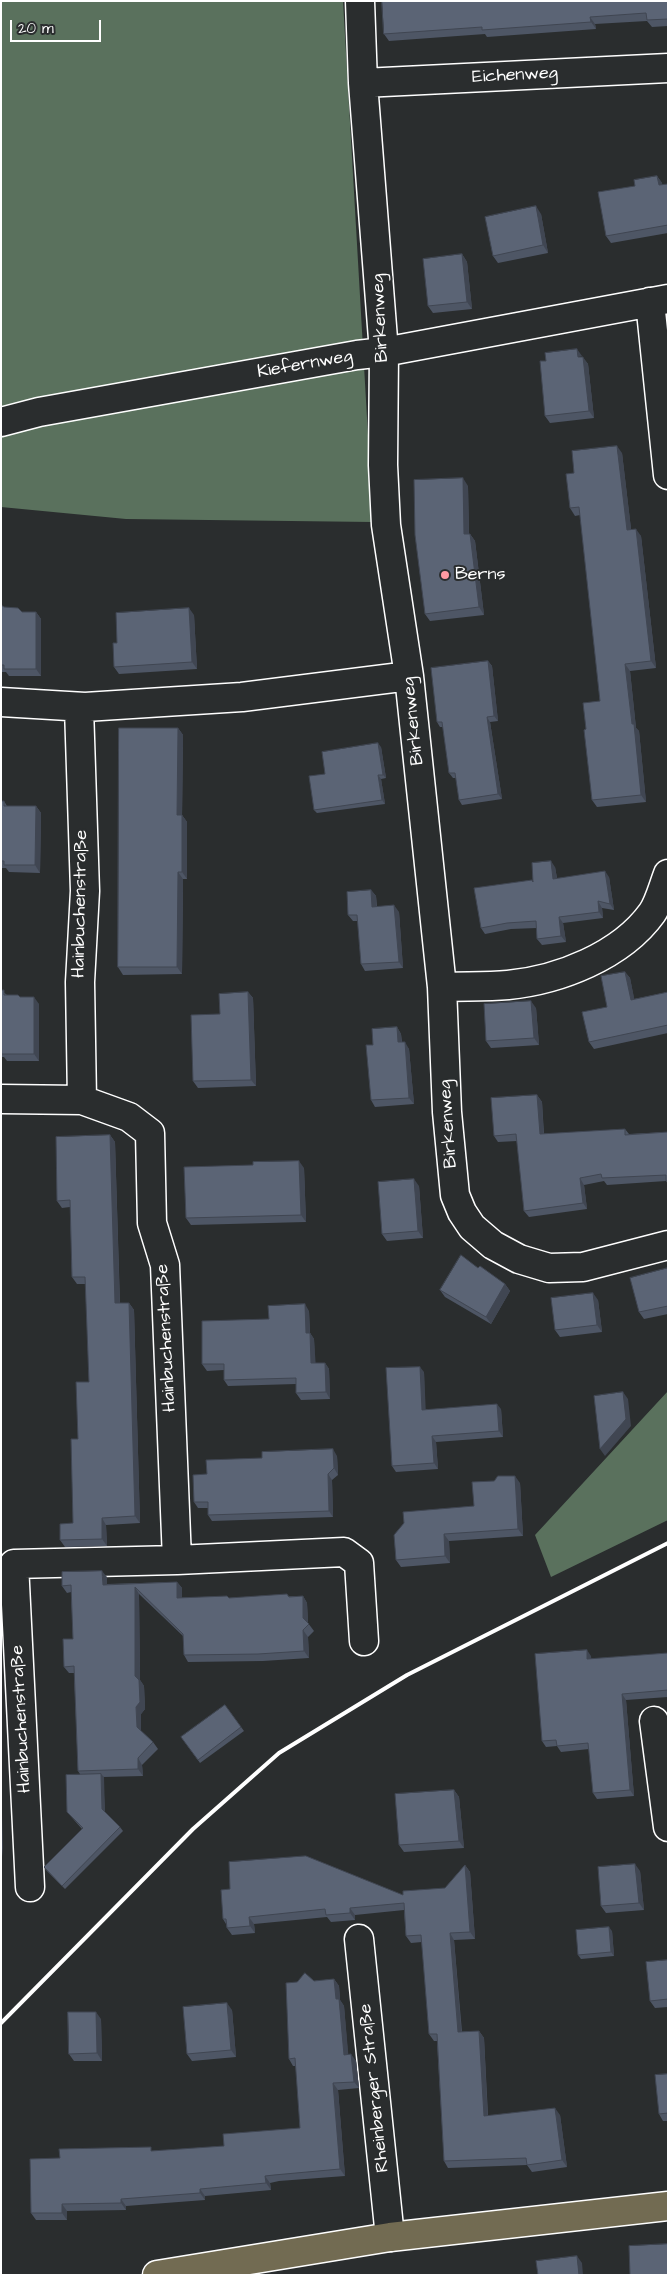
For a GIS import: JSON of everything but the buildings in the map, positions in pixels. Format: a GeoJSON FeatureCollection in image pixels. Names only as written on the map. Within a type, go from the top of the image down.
{"type":"FeatureCollection","features":[{"type":"Feature","properties":{"kind":"main road"},"geometry":{"type":"LineString","coordinates":[[157,2275],[390,2237],[668,2206]]}},
{"type":"Feature","properties":{"kind":"street","name":"Birkenweg"},"geometry":{"type":"LineString","coordinates":[[360,1],[362,83],[384,352],[383,465],[386,525],[409,676],[442,987],[447,1112],[455,1195],[462,1212],[472,1227],[493,1245],[519,1259],[549,1268],[583,1267],[668,1245]]}},
{"type":"Feature","properties":{"kind":"street","name":"Eichenweg"},"geometry":{"type":"LineString","coordinates":[[362,83],[668,68]]}},
{"type":"Feature","properties":{"kind":"street","name":"Kiefernweg"},"geometry":{"type":"LineString","coordinates":[[1,422],[48,410],[357,355],[384,352],[659,300]]}},
{"type":"Feature","properties":{"kind":"street"},"geometry":{"type":"LineString","coordinates":[[659,300],[668,475]]}},
{"type":"Feature","properties":{"kind":"street"},"geometry":{"type":"LineString","coordinates":[[1,702],[79,708],[242,697],[409,676]]}},
{"type":"Feature","properties":{"kind":"street","name":"Hainbuchenstraße"},"geometry":{"type":"LineString","coordinates":[[79,708],[85,891],[80,982],[82,1100]]}},
{"type":"Feature","properties":{"kind":"street"},"geometry":{"type":"LineString","coordinates":[[442,987],[508,985],[556,976],[598,958],[630,937],[652,912],[668,874]]}},
{"type":"Feature","properties":{"kind":"street","name":"Hainbuchenstraße"},"geometry":{"type":"LineString","coordinates":[[1,1099],[82,1100],[129,1117],[150,1133],[152,1223],[165,1265],[177,1560]]}},
{"type":"Feature","properties":{"kind":"street","name":"Hainbuchenstraße"},"geometry":{"type":"LineString","coordinates":[[30,1887],[14,1564],[177,1560],[344,1552],[359,1563],[364,1641]]}},
{"type":"Feature","properties":{"kind":"street"},"geometry":{"type":"LineString","coordinates":[[654,1721],[668,1827]]}},
{"type":"Feature","properties":{"kind":"street","name":"Rheinberger Straße"},"geometry":{"type":"LineString","coordinates":[[359,1939],[390,2237]]}},
{"type":"Feature","properties":{"kind":"green space"},"geometry":{"type":"Polygon","coordinates":[[[1,1],[343,1],[373,522],[126,519],[1,507],[1,1]]]}},
{"type":"Feature","properties":{"kind":"green space"},"geometry":{"type":"Polygon","coordinates":[[[668,1391],[668,1520],[551,1577],[535,1535],[668,1391]]]}},
{"type":"Feature","properties":{"kind":"railway"},"geometry":{"type":"LineString","coordinates":[[1,2023],[193,1829],[279,1753],[407,1675],[668,1543]]}},
{"type":"Feature","properties":{"kind":"place","name":"Berns"},"geometry":{"type":"Point","coordinates":[445,575]}}]}
